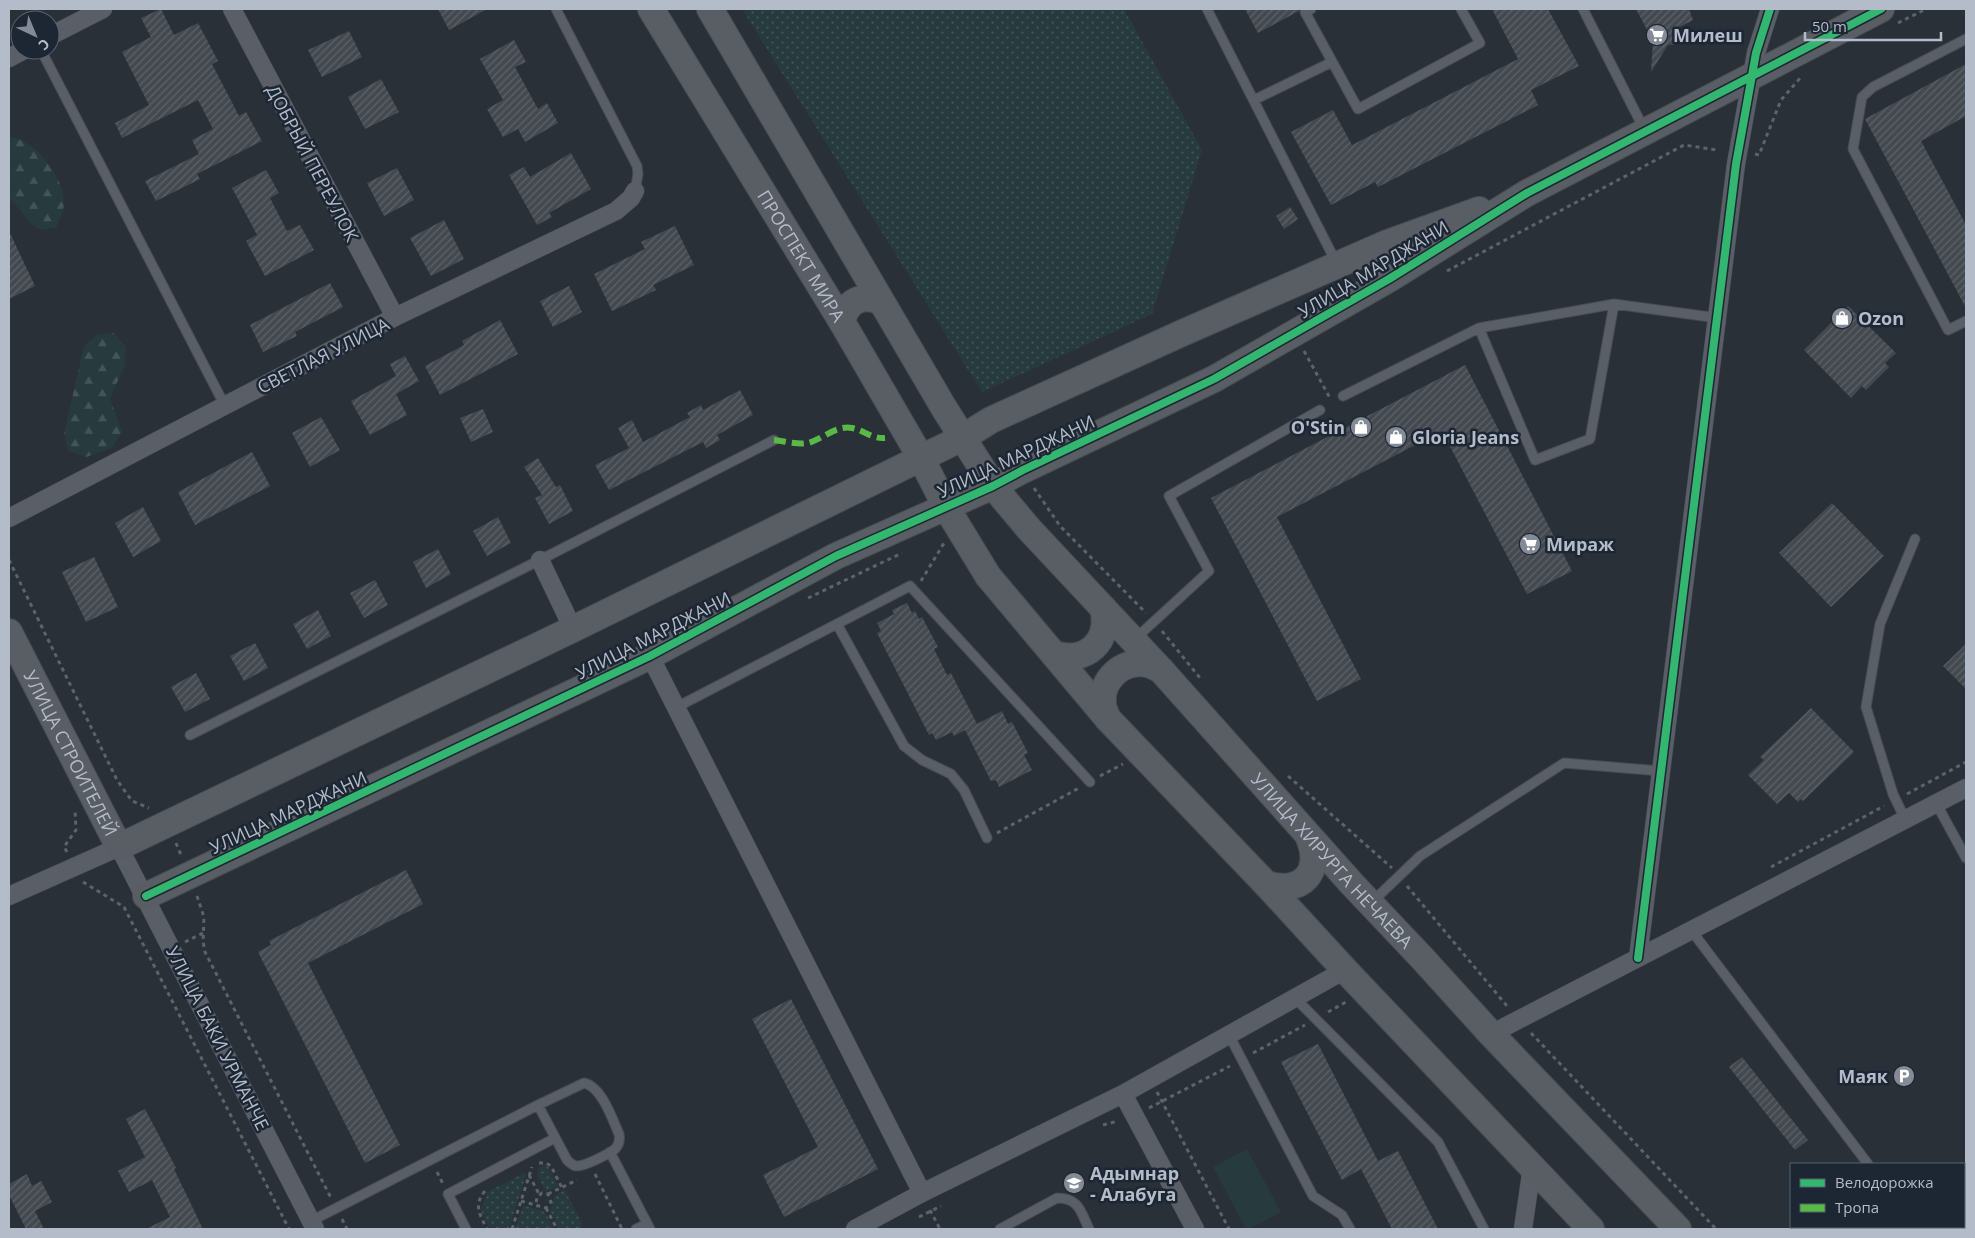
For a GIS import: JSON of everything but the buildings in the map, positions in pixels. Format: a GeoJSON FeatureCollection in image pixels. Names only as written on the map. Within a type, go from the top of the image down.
{"type":"FeatureCollection","features":[{"type":"Feature","properties":{"kind":"street"},"geometry":{"type":"LineString","coordinates":[[60,31],[103,9]]}},
{"type":"Feature","properties":{"kind":"street","name":"ДОБРЫЙ ПЕРЕУЛОК"},"geometry":{"type":"LineString","coordinates":[[232,9],[395,317]]}},
{"type":"Feature","properties":{"kind":"street","name":"ПРОСПЕКТ МИРА"},"geometry":{"type":"LineString","coordinates":[[651,9],[842,322],[921,458],[946,506]]}},
{"type":"Feature","properties":{"kind":"street"},"geometry":{"type":"LineString","coordinates":[[710,9],[881,302],[962,438],[993,486]]}},
{"type":"Feature","properties":{"kind":"street"},"geometry":{"type":"LineString","coordinates":[[1638,958],[1736,164],[1756,53],[1770,9]]}},
{"type":"Feature","properties":{"kind":"street","name":"УЛИЦА МАРДЖАНИ"},"geometry":{"type":"LineString","coordinates":[[146,896],[650,656],[836,556],[993,486],[1214,379],[1389,279],[1527,193],[1752,77],[1886,17]]}},
{"type":"Feature","properties":{"kind":"street","name":"СВЕТЛАЯ УЛИЦА"},"geometry":{"type":"LineString","coordinates":[[9,518],[395,317],[616,211],[635,191]]}},
{"type":"Feature","properties":{"kind":"street","name":"УЛИЦА МАРДЖАНИ"},"geometry":{"type":"LineString","coordinates":[[9,896],[119,847],[573,629],[962,438],[999,416],[1385,244],[1527,193]]}},
{"type":"Feature","properties":{"kind":"street"},"geometry":{"type":"LineString","coordinates":[[842,322],[846,309],[856,300],[869,298],[881,302]]}},
{"type":"Feature","properties":{"kind":"street","name":"УЛИЦА ХИРУРГА НЕЧАЕВА"},"geometry":{"type":"LineString","coordinates":[[993,486],[1029,529],[1161,670],[1309,838],[1423,958],[1491,1034],[1678,1229]]}},
{"type":"Feature","properties":{"kind":"street"},"geometry":{"type":"LineString","coordinates":[[946,506],[988,576],[1108,719],[1591,1229]]}},
{"type":"Feature","properties":{"kind":"street"},"geometry":{"type":"LineString","coordinates":[[540,560],[573,629]]}},
{"type":"Feature","properties":{"kind":"street"},"geometry":{"type":"LineString","coordinates":[[1054,654],[1064,657],[1075,657],[1094,647],[1105,629],[1103,608]]}},
{"type":"Feature","properties":{"kind":"street","name":"УЛИЦА СТРОИТЕЛЕЙ"},"geometry":{"type":"LineString","coordinates":[[9,632],[119,847]]}},
{"type":"Feature","properties":{"kind":"street"},"geometry":{"type":"LineString","coordinates":[[650,656],[922,1193]]}},
{"type":"Feature","properties":{"kind":"street"},"geometry":{"type":"LineString","coordinates":[[1108,719],[1103,705],[1103,691],[1109,678],[1120,668],[1134,663],[1148,664],[1161,670]]}},
{"type":"Feature","properties":{"kind":"street"},"geometry":{"type":"LineString","coordinates":[[1491,1034],[1966,788]]}},
{"type":"Feature","properties":{"kind":"street"},"geometry":{"type":"LineString","coordinates":[[1266,884],[1280,888],[1294,886],[1306,878],[1314,865],[1314,851],[1309,838]]}},
{"type":"Feature","properties":{"kind":"street","name":"УЛИЦА БАКИ УРМАНЧЕ"},"geometry":{"type":"LineString","coordinates":[[119,847],[146,896],[313,1225]]}},
{"type":"Feature","properties":{"kind":"street"},"geometry":{"type":"LineString","coordinates":[[855,1229],[922,1193],[1123,1094],[1345,970]]}},
{"type":"Feature","properties":{"kind":"street"},"geometry":{"type":"LineString","coordinates":[[1123,1094],[1195,1229]]}},
{"type":"Feature","properties":{"kind":"street"},"geometry":{"type":"LineString","coordinates":[[1527,1226],[1532,1167]]}},
{"type":"Feature","properties":{"kind":"lane"},"geometry":{"type":"LineString","coordinates":[[556,9],[637,166],[638,174],[635,191]]}},
{"type":"Feature","properties":{"kind":"lane"},"geometry":{"type":"LineString","coordinates":[[1208,9],[1338,265]]}},
{"type":"Feature","properties":{"kind":"lane"},"geometry":{"type":"LineString","coordinates":[[1311,9],[1305,12],[1358,109],[1480,43],[1461,9]]}},
{"type":"Feature","properties":{"kind":"lane"},"geometry":{"type":"LineString","coordinates":[[1583,9],[1646,132]]}},
{"type":"Feature","properties":{"kind":"lane"},"geometry":{"type":"LineString","coordinates":[[1966,39],[1873,87],[1862,97],[1853,149],[1948,330],[1966,321]]}},
{"type":"Feature","properties":{"kind":"lane"},"geometry":{"type":"LineString","coordinates":[[46,60],[225,406]]}},
{"type":"Feature","properties":{"kind":"lane"},"geometry":{"type":"LineString","coordinates":[[1254,100],[1332,62]]}},
{"type":"Feature","properties":{"kind":"lane"},"geometry":{"type":"LineString","coordinates":[[1343,396],[1480,328],[1614,304],[1718,318]]}},
{"type":"Feature","properties":{"kind":"lane"},"geometry":{"type":"LineString","coordinates":[[1480,328],[1535,460],[1590,439],[1614,304]]}},
{"type":"Feature","properties":{"kind":"lane"},"geometry":{"type":"LineString","coordinates":[[1134,640],[1209,571],[1169,496],[1320,410]]}},
{"type":"Feature","properties":{"kind":"lane"},"geometry":{"type":"LineString","coordinates":[[190,735],[540,560],[774,440]]}},
{"type":"Feature","properties":{"kind":"lane"},"geometry":{"type":"LineString","coordinates":[[1905,819],[1893,794],[1866,707],[1880,624],[1915,539]]}},
{"type":"Feature","properties":{"kind":"lane"},"geometry":{"type":"LineString","coordinates":[[675,708],[910,586],[1090,782]]}},
{"type":"Feature","properties":{"kind":"lane"},"geometry":{"type":"LineString","coordinates":[[837,624],[904,746],[922,760],[952,774],[964,790],[987,838]]}},
{"type":"Feature","properties":{"kind":"lane"},"geometry":{"type":"LineString","coordinates":[[1370,904],[1420,856],[1564,764],[1661,771]]}},
{"type":"Feature","properties":{"kind":"lane"},"geometry":{"type":"LineString","coordinates":[[1936,803],[1966,858]]}},
{"type":"Feature","properties":{"kind":"lane"},"geometry":{"type":"LineString","coordinates":[[1691,930],[1867,1163]]}},
{"type":"Feature","properties":{"kind":"lane"},"geometry":{"type":"LineString","coordinates":[[1294,998],[1438,1142],[1484,1229]]}},
{"type":"Feature","properties":{"kind":"lane"},"geometry":{"type":"LineString","coordinates":[[1229,1035],[1313,1196],[1342,1215],[1350,1229]]}},
{"type":"Feature","properties":{"kind":"lane"},"geometry":{"type":"LineString","coordinates":[[313,1225],[538,1105],[576,1085],[584,1083],[594,1087],[619,1134],[619,1142],[616,1148],[591,1167],[571,1164],[567,1160],[538,1105]]}},
{"type":"Feature","properties":{"kind":"lane"},"geometry":{"type":"LineString","coordinates":[[466,1229],[448,1194],[555,1138]]}},
{"type":"Feature","properties":{"kind":"lane"},"geometry":{"type":"LineString","coordinates":[[610,1152],[648,1226],[636,1229]]}},
{"type":"Feature","properties":{"kind":"lane"},"geometry":{"type":"LineString","coordinates":[[1000,1229],[1056,1198],[1065,1198],[1078,1205],[1089,1229]]}},
{"type":"Feature","properties":{"kind":"path"},"geometry":{"type":"LineString","coordinates":[[1886,17],[1926,9]]}},
{"type":"Feature","properties":{"kind":"path"},"geometry":{"type":"LineString","coordinates":[[1750,154],[1759,154],[1781,100],[1795,82],[1808,71]]}},
{"type":"Feature","properties":{"kind":"path"},"geometry":{"type":"LineString","coordinates":[[1302,348],[1332,402]]}},
{"type":"Feature","properties":{"kind":"path"},"geometry":{"type":"LineString","coordinates":[[1033,486],[1060,526],[1154,621],[1201,679]]}},
{"type":"Feature","properties":{"kind":"path"},"geometry":{"type":"LineString","coordinates":[[915,592],[942,545],[949,540]]}},
{"type":"Feature","properties":{"kind":"path"},"geometry":{"type":"LineString","coordinates":[[987,838],[1124,763]]}},
{"type":"Feature","properties":{"kind":"path"},"geometry":{"type":"LineString","coordinates":[[1287,776],[1387,862],[1519,1020],[1716,1229]]}},
{"type":"Feature","properties":{"kind":"path"},"geometry":{"type":"LineString","coordinates":[[74,805],[76,830],[64,847],[72,868],[84,884],[124,907],[289,1229]]}},
{"type":"Feature","properties":{"kind":"path"},"geometry":{"type":"LineString","coordinates":[[1150,1079],[1229,1229]]}},
{"type":"Feature","properties":{"kind":"path"},"geometry":{"type":"LineString","coordinates":[[525,1170],[541,1162],[548,1164],[562,1188]]}},
{"type":"Feature","properties":{"kind":"path"},"geometry":{"type":"LineString","coordinates":[[512,1229],[532,1167]]}},
{"type":"Feature","properties":{"kind":"path"},"geometry":{"type":"LineString","coordinates":[[539,1194],[548,1194],[562,1188],[591,1167],[623,1229]]}},
{"type":"Feature","properties":{"kind":"path"},"geometry":{"type":"LineString","coordinates":[[529,1175],[539,1194]]}},
{"type":"Feature","properties":{"kind":"path"},"geometry":{"type":"LineString","coordinates":[[480,1229],[487,1228],[478,1209],[479,1200],[485,1191]]}},
{"type":"Feature","properties":{"kind":"path"},"geometry":{"type":"LineString","coordinates":[[922,1193],[940,1229]]}},
{"type":"Feature","properties":{"kind":"path"},"geometry":{"type":"LineString","coordinates":[[538,1207],[536,1200],[539,1194]]}},
{"type":"Feature","properties":{"kind":"path"},"geometry":{"type":"LineString","coordinates":[[546,1208],[552,1202],[548,1194]]}},
{"type":"Feature","properties":{"kind":"path"},"geometry":{"type":"LineString","coordinates":[[521,1201],[546,1208]]}},
{"type":"Feature","properties":{"kind":"path"},"geometry":{"type":"LineString","coordinates":[[546,1208],[557,1229]]}},
{"type":"Feature","properties":{"kind":"green space"},"geometry":{"type":"Polygon","coordinates":[[[742,9],[1124,9],[1202,150],[1152,314],[982,392],[742,9]]]}},
{"type":"Feature","properties":{"kind":"green space"},"geometry":{"type":"Polygon","coordinates":[[[9,137],[28,144],[46,160],[53,170],[62,191],[64,204],[62,215],[56,228],[40,229],[36,227],[9,198],[9,137]]]}},
{"type":"Feature","properties":{"kind":"green space"},"geometry":{"type":"Polygon","coordinates":[[[114,333],[126,347],[125,365],[110,398],[122,432],[112,448],[86,457],[68,451],[64,434],[84,346],[97,335],[114,333]]]}},
{"type":"Feature","properties":{"kind":"green space"},"geometry":{"type":"Polygon","coordinates":[[[1247,1149],[1281,1212],[1249,1229],[1246,1229],[1213,1167],[1247,1149]]]}},
{"type":"Feature","properties":{"kind":"green space"},"geometry":{"type":"Polygon","coordinates":[[[548,1166],[558,1186],[546,1192],[537,1174],[539,1167],[548,1166]]]}},
{"type":"Feature","properties":{"kind":"green space"},"geometry":{"type":"Polygon","coordinates":[[[524,1173],[526,1175],[509,1229],[490,1229],[481,1211],[487,1192],[524,1173]]]}},
{"type":"Feature","properties":{"kind":"green space"},"geometry":{"type":"Polygon","coordinates":[[[565,1190],[582,1224],[582,1229],[559,1229],[550,1211],[555,1195],[565,1190]]]}},
{"type":"Feature","properties":{"kind":"green space"},"geometry":{"type":"Polygon","coordinates":[[[523,1205],[545,1212],[554,1229],[515,1229],[523,1205]]]}},
{"type":"Feature","properties":{"kind":"marked path"},"geometry":{"type":"LineString","coordinates":[[774,440],[808,443],[835,430],[846,428],[856,429],[876,437],[885,438]]}},
{"type":"Feature","properties":{"kind":"cycle path"},"geometry":{"type":"LineString","coordinates":[[1638,958],[1736,164],[1756,53],[1770,9]]}},
{"type":"Feature","properties":{"kind":"cycle path"},"geometry":{"type":"LineString","coordinates":[[146,896],[650,656],[836,556],[993,486],[1214,379],[1389,279],[1527,193],[1881,9]]}},
{"type":"Feature","properties":{"kind":"place","name":"Милеш"},"geometry":{"type":"Point","coordinates":[1657,35]}},
{"type":"Feature","properties":{"kind":"place","name":"Ozon"},"geometry":{"type":"Point","coordinates":[1842,318]}},
{"type":"Feature","properties":{"kind":"place","name":"O'Stin"},"geometry":{"type":"Point","coordinates":[1361,427]}},
{"type":"Feature","properties":{"kind":"place","name":"Gloria Jeans"},"geometry":{"type":"Point","coordinates":[1396,437]}},
{"type":"Feature","properties":{"kind":"place","name":"Мираж"},"geometry":{"type":"Point","coordinates":[1530,544]}},
{"type":"Feature","properties":{"kind":"place","name":"Маяк"},"geometry":{"type":"Point","coordinates":[1904,1076]}},
{"type":"Feature","properties":{"kind":"place","name":"Адымнар - Алабуга"},"geometry":{"type":"Point","coordinates":[1074,1183]}}]}
